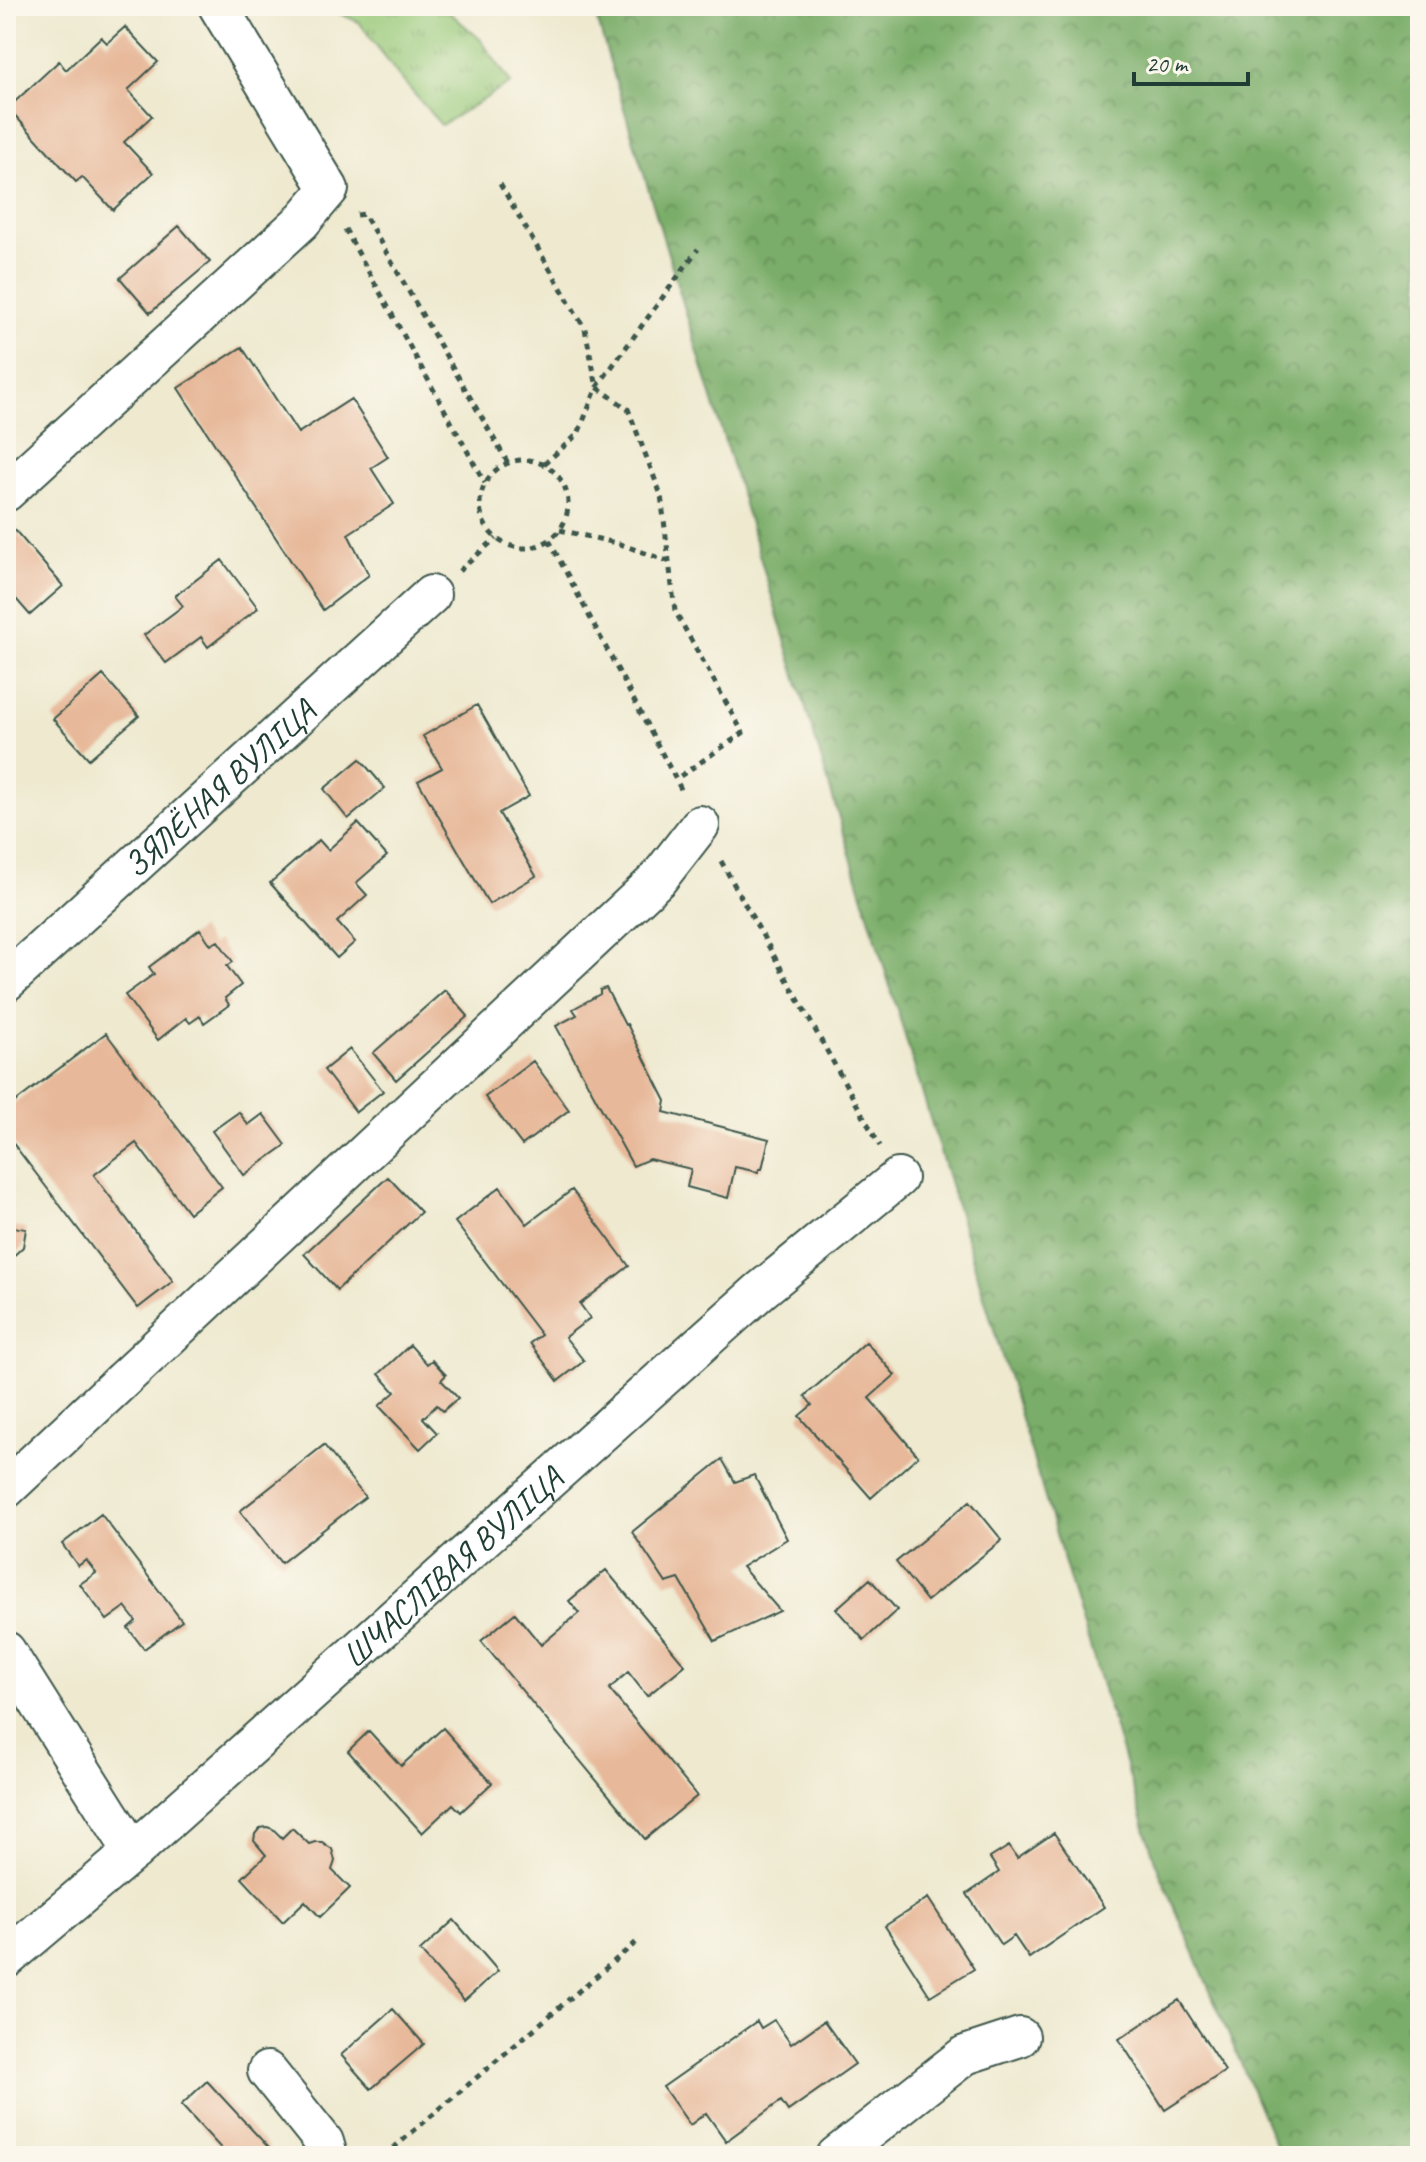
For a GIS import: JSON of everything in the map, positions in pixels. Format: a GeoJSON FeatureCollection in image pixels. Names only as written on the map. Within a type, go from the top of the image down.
{"type":"FeatureCollection","features":[{"type":"Feature","properties":{"kind":"street"},"geometry":{"type":"LineString","coordinates":[[6,492],[301,222],[341,202],[218,6]]}},
{"type":"Feature","properties":{"kind":"street","name":"ЗЯЛЁНАЯ ВУЛІЦА"},"geometry":{"type":"LineString","coordinates":[[6,982],[431,595]]}},
{"type":"Feature","properties":{"kind":"street"},"geometry":{"type":"LineString","coordinates":[[6,1489],[658,879],[700,825]]}},
{"type":"Feature","properties":{"kind":"street","name":"ШЧАСЛІВАЯ ВУЛІЦА"},"geometry":{"type":"LineString","coordinates":[[6,1959],[133,1852],[760,1291],[898,1178]]}},
{"type":"Feature","properties":{"kind":"street"},"geometry":{"type":"LineString","coordinates":[[6,1651],[133,1852]]}},
{"type":"Feature","properties":{"kind":"street"},"geometry":{"type":"LineString","coordinates":[[836,2156],[965,2055],[1020,2037]]}},
{"type":"Feature","properties":{"kind":"street"},"geometry":{"type":"LineString","coordinates":[[267,2071],[324,2142],[328,2156]]}},
{"type":"Feature","properties":{"kind":"path"},"geometry":{"type":"LineString","coordinates":[[500,184],[585,329],[597,387],[628,409],[661,495],[675,611],[743,733],[676,779]]}},
{"type":"Feature","properties":{"kind":"path"},"geometry":{"type":"LineString","coordinates":[[341,202],[364,214],[508,463]]}},
{"type":"Feature","properties":{"kind":"path"},"geometry":{"type":"LineString","coordinates":[[341,202],[343,227],[485,483]]}},
{"type":"Feature","properties":{"kind":"path"},"geometry":{"type":"LineString","coordinates":[[544,464],[578,434],[597,387],[698,249]]}},
{"type":"Feature","properties":{"kind":"path"},"geometry":{"type":"LineString","coordinates":[[530,460],[544,464],[565,486],[568,501],[560,530],[536,546],[522,548],[508,545],[486,527],[481,513],[485,483],[508,463],[530,460]]}},
{"type":"Feature","properties":{"kind":"path"},"geometry":{"type":"LineString","coordinates":[[560,530],[620,544],[670,562]]}},
{"type":"Feature","properties":{"kind":"path"},"geometry":{"type":"LineString","coordinates":[[431,595],[496,538]]}},
{"type":"Feature","properties":{"kind":"path"},"geometry":{"type":"LineString","coordinates":[[384,2156],[639,1940]]}},
{"type":"Feature","properties":{"kind":"green space"},"geometry":{"type":"Polygon","coordinates":[[[322,6],[442,6],[480,39],[511,83],[441,125],[398,75],[359,22],[322,6]]]}},
{"type":"Feature","properties":{"kind":"green space"},"geometry":{"type":"Polygon","coordinates":[[[593,6],[1420,6],[1420,2156],[1280,2156],[1155,1861],[593,6]]]}},
{"type":"Feature","properties":{"kind":"building"},"geometry":{"type":"Polygon","coordinates":[[[125,27],[158,62],[128,90],[152,116],[124,142],[153,173],[113,210],[82,177],[76,182],[8,108],[59,61],[66,70],[101,37],[107,43],[125,27]]]}},
{"type":"Feature","properties":{"kind":"building"},"geometry":{"type":"Polygon","coordinates":[[[179,226],[210,262],[150,313],[120,278],[179,226]]]}},
{"type":"Feature","properties":{"kind":"building"},"geometry":{"type":"Polygon","coordinates":[[[242,347],[298,433],[351,399],[388,457],[371,468],[394,504],[348,534],[369,575],[323,610],[178,388],[242,347]]]}},
{"type":"Feature","properties":{"kind":"building"},"geometry":{"type":"Polygon","coordinates":[[[14,529],[63,586],[30,615],[10,592],[6,595],[6,536],[14,529]]]}},
{"type":"Feature","properties":{"kind":"building"},"geometry":{"type":"Polygon","coordinates":[[[222,560],[258,608],[208,647],[201,637],[166,663],[144,635],[183,606],[175,596],[222,560]]]}},
{"type":"Feature","properties":{"kind":"building"},"geometry":{"type":"Polygon","coordinates":[[[103,675],[139,716],[89,759],[53,719],[103,675]]]}},
{"type":"Feature","properties":{"kind":"building"},"geometry":{"type":"Polygon","coordinates":[[[477,705],[529,796],[499,813],[536,876],[489,904],[418,781],[442,768],[423,736],[477,705]]]}},
{"type":"Feature","properties":{"kind":"building"},"geometry":{"type":"Polygon","coordinates":[[[360,759],[385,788],[348,819],[324,789],[360,759]]]}},
{"type":"Feature","properties":{"kind":"building"},"geometry":{"type":"Polygon","coordinates":[[[358,823],[387,856],[356,883],[367,895],[337,922],[355,942],[337,958],[270,883],[319,840],[328,850],[358,823]]]}},
{"type":"Feature","properties":{"kind":"building"},"geometry":{"type":"Polygon","coordinates":[[[200,929],[211,945],[218,941],[233,962],[227,966],[241,985],[225,998],[229,1005],[204,1023],[200,1016],[190,1023],[186,1018],[158,1040],[125,995],[154,974],[149,967],[200,929]]]}},
{"type":"Feature","properties":{"kind":"building"},"geometry":{"type":"Polygon","coordinates":[[[606,988],[666,1101],[664,1112],[769,1139],[762,1169],[758,1172],[735,1167],[728,1198],[687,1187],[691,1169],[649,1159],[633,1166],[556,1026],[577,1015],[573,1009],[606,988]]]}},
{"type":"Feature","properties":{"kind":"building"},"geometry":{"type":"Polygon","coordinates":[[[445,990],[468,1016],[396,1080],[373,1053],[445,990]]]}},
{"type":"Feature","properties":{"kind":"building"},"geometry":{"type":"Polygon","coordinates":[[[106,1033],[222,1187],[189,1213],[136,1143],[94,1175],[173,1281],[138,1308],[6,1134],[6,1109],[106,1033]]]}},
{"type":"Feature","properties":{"kind":"building"},"geometry":{"type":"Polygon","coordinates":[[[350,1049],[383,1091],[356,1112],[324,1070],[350,1049]]]}},
{"type":"Feature","properties":{"kind":"building"},"geometry":{"type":"Polygon","coordinates":[[[533,1061],[569,1110],[522,1145],[485,1097],[533,1061]]]}},
{"type":"Feature","properties":{"kind":"building"},"geometry":{"type":"Polygon","coordinates":[[[239,1112],[248,1125],[263,1114],[286,1145],[244,1175],[212,1131],[239,1112]]]}},
{"type":"Feature","properties":{"kind":"building"},"geometry":{"type":"Polygon","coordinates":[[[388,1177],[421,1212],[337,1290],[304,1254],[388,1177]]]}},
{"type":"Feature","properties":{"kind":"building"},"geometry":{"type":"Polygon","coordinates":[[[500,1187],[527,1224],[572,1190],[629,1266],[580,1304],[590,1318],[565,1337],[584,1361],[558,1381],[530,1343],[541,1335],[455,1222],[500,1187]]]}},
{"type":"Feature","properties":{"kind":"building"},"geometry":{"type":"Polygon","coordinates":[[[6,1226],[26,1229],[23,1247],[6,1263],[6,1226]]]}},
{"type":"Feature","properties":{"kind":"building"},"geometry":{"type":"Polygon","coordinates":[[[866,1342],[895,1375],[869,1398],[918,1456],[871,1498],[799,1416],[812,1405],[805,1396],[866,1342]]]}},
{"type":"Feature","properties":{"kind":"building"},"geometry":{"type":"Polygon","coordinates":[[[410,1345],[427,1364],[432,1360],[446,1375],[441,1380],[458,1398],[443,1411],[437,1405],[423,1418],[437,1433],[420,1449],[379,1406],[395,1392],[379,1374],[410,1345]]]}},
{"type":"Feature","properties":{"kind":"building"},"geometry":{"type":"Polygon","coordinates":[[[324,1445],[365,1497],[281,1563],[240,1511],[324,1445]]]}},
{"type":"Feature","properties":{"kind":"building"},"geometry":{"type":"Polygon","coordinates":[[[722,1459],[735,1482],[754,1475],[787,1539],[742,1567],[780,1611],[715,1641],[679,1579],[666,1583],[632,1532],[722,1459]]]}},
{"type":"Feature","properties":{"kind":"building"},"geometry":{"type":"Polygon","coordinates":[[[970,1501],[1002,1540],[927,1601],[896,1562],[970,1501]]]}},
{"type":"Feature","properties":{"kind":"building"},"geometry":{"type":"Polygon","coordinates":[[[101,1514],[182,1621],[144,1649],[128,1628],[136,1621],[125,1607],[107,1620],[80,1584],[96,1573],[86,1560],[78,1566],[62,1544],[101,1514]]]}},
{"type":"Feature","properties":{"kind":"building"},"geometry":{"type":"Polygon","coordinates":[[[606,1570],[685,1665],[647,1696],[628,1672],[609,1689],[697,1796],[645,1839],[481,1641],[515,1613],[541,1645],[579,1613],[569,1601],[606,1570]]]}},
{"type":"Feature","properties":{"kind":"building"},"geometry":{"type":"Polygon","coordinates":[[[870,1579],[897,1610],[864,1640],[836,1609],[870,1579]]]}},
{"type":"Feature","properties":{"kind":"building"},"geometry":{"type":"Polygon","coordinates":[[[443,1728],[492,1783],[461,1812],[453,1804],[422,1833],[348,1751],[369,1731],[401,1766],[443,1728]]]}},
{"type":"Feature","properties":{"kind":"building"},"geometry":{"type":"Polygon","coordinates":[[[267,1827],[282,1838],[292,1828],[309,1844],[322,1842],[332,1849],[335,1861],[332,1870],[350,1888],[320,1917],[305,1901],[283,1922],[242,1878],[266,1855],[254,1841],[260,1828],[267,1827]]]}},
{"type":"Feature","properties":{"kind":"building"},"geometry":{"type":"Polygon","coordinates":[[[1054,1833],[1104,1907],[1029,1958],[1014,1936],[1001,1945],[967,1894],[999,1872],[990,1858],[1009,1846],[1017,1858],[1054,1833]]]}},
{"type":"Feature","properties":{"kind":"building"},"geometry":{"type":"Polygon","coordinates":[[[928,1898],[974,1969],[930,1996],[885,1926],[928,1898]]]}},
{"type":"Feature","properties":{"kind":"building"},"geometry":{"type":"Polygon","coordinates":[[[454,1920],[498,1971],[464,2001],[420,1951],[454,1920]]]}},
{"type":"Feature","properties":{"kind":"building"},"geometry":{"type":"Polygon","coordinates":[[[1179,2000],[1225,2071],[1165,2110],[1119,2039],[1179,2000]]]}},
{"type":"Feature","properties":{"kind":"building"},"geometry":{"type":"Polygon","coordinates":[[[393,2009],[424,2044],[371,2089],[341,2055],[393,2009]]]}},
{"type":"Feature","properties":{"kind":"building"},"geometry":{"type":"Polygon","coordinates":[[[774,2020],[791,2044],[824,2021],[855,2064],[788,2111],[781,2101],[726,2141],[706,2113],[690,2125],[663,2087],[757,2021],[761,2028],[774,2020]]]}},
{"type":"Feature","properties":{"kind":"building"},"geometry":{"type":"Polygon","coordinates":[[[207,2081],[269,2148],[261,2156],[228,2156],[181,2105],[207,2081]]]}}]}
